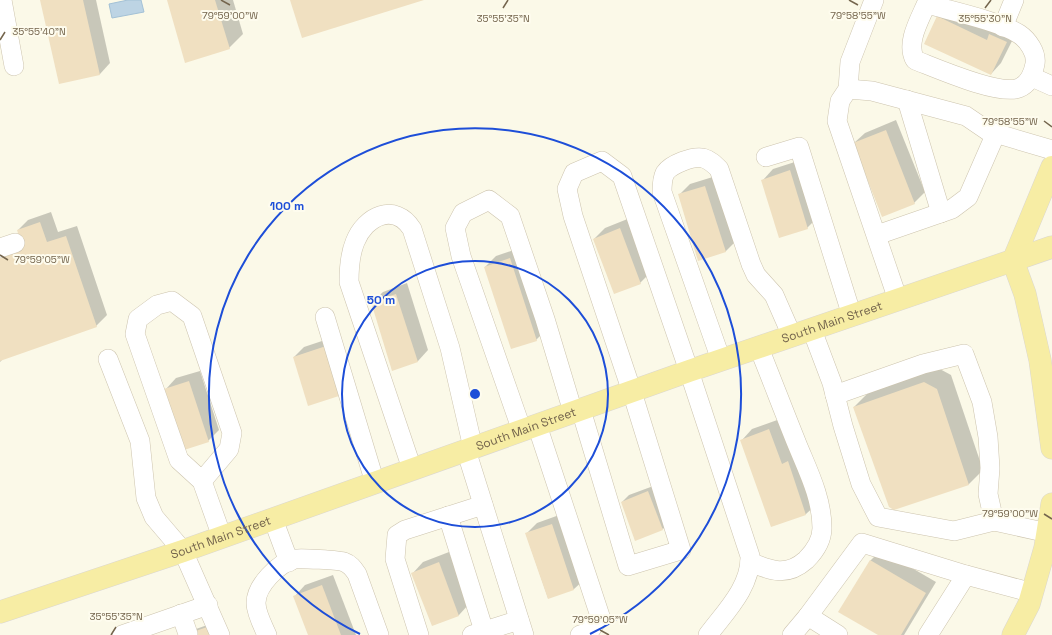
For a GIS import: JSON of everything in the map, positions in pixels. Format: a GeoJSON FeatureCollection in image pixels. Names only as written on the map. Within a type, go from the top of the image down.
{"type":"FeatureCollection","features":[{"type":"Feature","properties":{"kind":"main road"},"geometry":{"type":"LineString","coordinates":[[1052,167],[1013,261],[1025,294],[1040,360],[1052,448]]}},
{"type":"Feature","properties":{"kind":"main road","name":"South Main Street"},"geometry":{"type":"LineString","coordinates":[[0,612],[183,551],[689,371],[1052,248]]}},
{"type":"Feature","properties":{"kind":"main road"},"geometry":{"type":"LineString","coordinates":[[1013,635],[1030,604],[1045,548],[1052,504]]}},
{"type":"Feature","properties":{"kind":"street"},"geometry":{"type":"LineString","coordinates":[[2,0],[14,66]]}},
{"type":"Feature","properties":{"kind":"street"},"geometry":{"type":"LineString","coordinates":[[874,0],[850,62],[848,89],[840,101],[837,121],[898,300]]}},
{"type":"Feature","properties":{"kind":"street"},"geometry":{"type":"LineString","coordinates":[[1003,28],[1014,0]]}},
{"type":"Feature","properties":{"kind":"street"},"geometry":{"type":"LineString","coordinates":[[927,2],[1003,28],[1018,33],[1029,43],[1036,62],[1032,77],[1019,88],[995,89],[915,60],[911,54],[912,42],[927,2]]}},
{"type":"Feature","properties":{"kind":"street"},"geometry":{"type":"LineString","coordinates":[[1032,77],[1052,86]]}},
{"type":"Feature","properties":{"kind":"street"},"geometry":{"type":"LineString","coordinates":[[848,89],[872,91],[966,116],[988,131],[1052,150]]}},
{"type":"Feature","properties":{"kind":"street"},"geometry":{"type":"LineString","coordinates":[[907,100],[941,213]]}},
{"type":"Feature","properties":{"kind":"street"},"geometry":{"type":"LineString","coordinates":[[877,235],[952,209],[968,197],[996,133]]}},
{"type":"Feature","properties":{"kind":"street"},"geometry":{"type":"LineString","coordinates":[[766,157],[798,147],[852,316]]}},
{"type":"Feature","properties":{"kind":"street"},"geometry":{"type":"LineString","coordinates":[[721,360],[662,192],[665,174],[671,167],[687,160],[701,158],[710,161],[719,169],[756,275],[774,295],[802,333],[832,383],[843,426],[861,484],[878,517],[954,531],[994,521],[1048,533]]}},
{"type":"Feature","properties":{"kind":"street"},"geometry":{"type":"LineString","coordinates":[[580,635],[589,632],[600,616],[530,428],[460,256],[455,228],[463,213],[489,200],[510,216],[628,566],[681,550],[632,392],[572,216],[567,189],[574,174],[602,161],[622,176],[689,371],[746,544],[750,562],[746,579],[741,591],[708,635]]}},
{"type":"Feature","properties":{"kind":"street"},"geometry":{"type":"LineString","coordinates":[[412,469],[349,282],[349,267],[355,242],[367,224],[380,216],[397,215],[406,220],[412,229],[450,348],[469,449],[485,513],[521,627],[478,633],[448,516]]}},
{"type":"Feature","properties":{"kind":"street"},"geometry":{"type":"LineString","coordinates":[[202,481],[229,449],[232,433],[192,316],[172,301],[157,306],[138,319],[135,334],[179,460],[202,481],[222,537]]}},
{"type":"Feature","properties":{"kind":"street"},"geometry":{"type":"LineString","coordinates":[[325,317],[375,483]]}},
{"type":"Feature","properties":{"kind":"street"},"geometry":{"type":"LineString","coordinates":[[750,562],[779,572],[788,570],[802,563],[810,556],[818,545],[822,529],[818,497],[759,348]]}},
{"type":"Feature","properties":{"kind":"street"},"geometry":{"type":"LineString","coordinates":[[835,395],[923,364],[964,354],[982,402],[988,437],[990,468],[988,494],[994,521]]}},
{"type":"Feature","properties":{"kind":"street"},"geometry":{"type":"LineString","coordinates":[[108,359],[140,441],[146,498],[154,517],[183,551],[220,635]]}},
{"type":"Feature","properties":{"kind":"street"},"geometry":{"type":"LineString","coordinates":[[419,635],[395,559],[397,535],[405,530],[448,516],[485,513]]}},
{"type":"Feature","properties":{"kind":"street"},"geometry":{"type":"LineString","coordinates":[[273,518],[289,562]]}},
{"type":"Feature","properties":{"kind":"street"},"geometry":{"type":"LineString","coordinates":[[792,635],[808,616],[862,543],[966,575],[1033,593]]}},
{"type":"Feature","properties":{"kind":"street"},"geometry":{"type":"LineString","coordinates":[[267,635],[256,604],[259,591],[283,564],[295,559],[342,561],[352,566],[357,574],[380,635]]}},
{"type":"Feature","properties":{"kind":"street"},"geometry":{"type":"LineString","coordinates":[[928,635],[966,575]]}},
{"type":"Feature","properties":{"kind":"street"},"geometry":{"type":"LineString","coordinates":[[122,635],[164,628],[181,614],[208,605]]}},
{"type":"Feature","properties":{"kind":"street"},"geometry":{"type":"LineString","coordinates":[[181,614],[188,634]]}},
{"type":"Feature","properties":{"kind":"street"},"geometry":{"type":"LineString","coordinates":[[808,616],[838,635]]}},
{"type":"Feature","properties":{"kind":"water"},"geometry":{"type":"Polygon","coordinates":[[[128,0],[141,0],[144,12],[112,18],[109,4],[128,0]]]}},
{"type":"Feature","properties":{"kind":"building"},"geometry":{"type":"Polygon","coordinates":[[[40,0],[83,0],[100,75],[59,84],[40,0]]]}},
{"type":"Feature","properties":{"kind":"building"},"geometry":{"type":"Polygon","coordinates":[[[167,0],[215,0],[230,49],[185,63],[167,0]]]}},
{"type":"Feature","properties":{"kind":"building"},"geometry":{"type":"Polygon","coordinates":[[[290,0],[424,0],[302,38],[290,0]]]}},
{"type":"Feature","properties":{"kind":"building"},"geometry":{"type":"Polygon","coordinates":[[[937,16],[987,40],[989,34],[1007,42],[991,75],[924,44],[937,16]]]}},
{"type":"Feature","properties":{"kind":"building"},"geometry":{"type":"Polygon","coordinates":[[[886,130],[915,204],[882,217],[853,143],[886,130]]]}},
{"type":"Feature","properties":{"kind":"building"},"geometry":{"type":"Polygon","coordinates":[[[790,170],[808,229],[779,238],[761,180],[790,170]]]}},
{"type":"Feature","properties":{"kind":"building"},"geometry":{"type":"Polygon","coordinates":[[[705,186],[726,252],[698,261],[678,194],[705,186]]]}},
{"type":"Feature","properties":{"kind":"building"},"geometry":{"type":"Polygon","coordinates":[[[40,222],[47,242],[66,236],[97,327],[0,361],[0,257],[23,249],[17,230],[40,222]]]}},
{"type":"Feature","properties":{"kind":"building"},"geometry":{"type":"Polygon","coordinates":[[[620,228],[641,284],[614,294],[593,239],[620,228]]]}},
{"type":"Feature","properties":{"kind":"building"},"geometry":{"type":"Polygon","coordinates":[[[510,258],[537,341],[511,349],[484,267],[510,258]]]}},
{"type":"Feature","properties":{"kind":"building"},"geometry":{"type":"Polygon","coordinates":[[[396,294],[418,362],[392,371],[371,302],[396,294]]]}},
{"type":"Feature","properties":{"kind":"building"},"geometry":{"type":"Polygon","coordinates":[[[326,346],[342,395],[308,406],[293,357],[326,346]]]}},
{"type":"Feature","properties":{"kind":"building"},"geometry":{"type":"Polygon","coordinates":[[[189,381],[209,442],[184,450],[164,389],[189,381]]]}},
{"type":"Feature","properties":{"kind":"building"},"geometry":{"type":"Polygon","coordinates":[[[924,382],[937,389],[969,485],[894,510],[889,507],[853,407],[924,382]]]}},
{"type":"Feature","properties":{"kind":"building"},"geometry":{"type":"Polygon","coordinates":[[[769,429],[782,464],[788,461],[806,515],[771,527],[740,440],[769,429]]]}},
{"type":"Feature","properties":{"kind":"building"},"geometry":{"type":"Polygon","coordinates":[[[648,491],[663,530],[635,541],[621,502],[648,491]]]}},
{"type":"Feature","properties":{"kind":"building"},"geometry":{"type":"Polygon","coordinates":[[[552,524],[574,590],[548,599],[525,533],[552,524]]]}},
{"type":"Feature","properties":{"kind":"building"},"geometry":{"type":"Polygon","coordinates":[[[870,560],[926,593],[901,635],[878,635],[838,612],[870,560]]]}},
{"type":"Feature","properties":{"kind":"building"},"geometry":{"type":"Polygon","coordinates":[[[439,562],[459,616],[432,626],[411,573],[439,562]]]}},
{"type":"Feature","properties":{"kind":"building"},"geometry":{"type":"Polygon","coordinates":[[[322,585],[341,635],[308,635],[293,596],[322,585]]]}},
{"type":"Feature","properties":{"kind":"building"},"geometry":{"type":"Polygon","coordinates":[[[210,626],[213,635],[184,635],[210,626]]]}}]}
